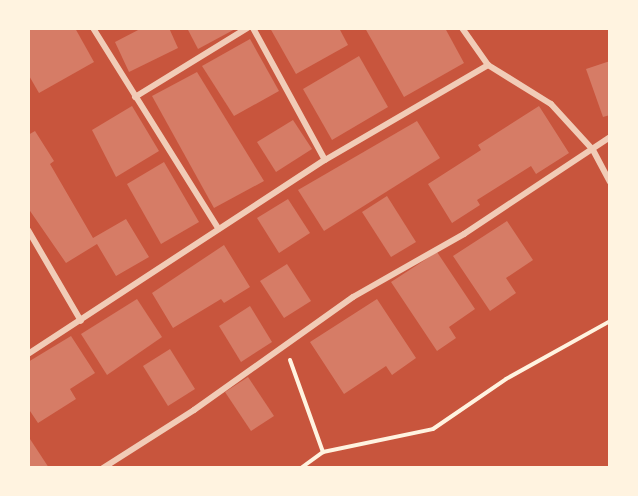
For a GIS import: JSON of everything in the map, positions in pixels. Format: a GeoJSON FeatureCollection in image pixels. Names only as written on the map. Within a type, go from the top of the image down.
{"type":"FeatureCollection","features":[{"type":"Feature","properties":{"kind":"street"},"geometry":{"type":"LineString","coordinates":[[93,28],[218,228]]}},
{"type":"Feature","properties":{"kind":"street"},"geometry":{"type":"LineString","coordinates":[[135,97],[247,28]]}},
{"type":"Feature","properties":{"kind":"street"},"geometry":{"type":"LineString","coordinates":[[253,28],[325,160]]}},
{"type":"Feature","properties":{"kind":"street"},"geometry":{"type":"LineString","coordinates":[[462,28],[488,65],[551,104],[593,150],[609,182]]}},
{"type":"Feature","properties":{"kind":"street"},"geometry":{"type":"LineString","coordinates":[[28,354],[325,160],[488,65]]}},
{"type":"Feature","properties":{"kind":"street"},"geometry":{"type":"LineString","coordinates":[[103,468],[286,346],[353,297],[464,234],[593,150],[609,137]]}},
{"type":"Feature","properties":{"kind":"street"},"geometry":{"type":"LineString","coordinates":[[28,230],[81,321]]}},
{"type":"Feature","properties":{"kind":"path"},"geometry":{"type":"LineString","coordinates":[[301,468],[322,452],[433,429],[506,379],[609,321]]}},
{"type":"Feature","properties":{"kind":"path"},"geometry":{"type":"LineString","coordinates":[[286,346],[322,452]]}},
{"type":"Feature","properties":{"kind":"path"},"geometry":{"type":"LineString","coordinates":[[219,468],[273,468]]}},
{"type":"Feature","properties":{"kind":"building"},"geometry":{"type":"Polygon","coordinates":[[[28,28],[75,28],[94,62],[39,93],[28,74],[28,28]]]}},
{"type":"Feature","properties":{"kind":"building"},"geometry":{"type":"Polygon","coordinates":[[[142,28],[169,28],[178,48],[129,72],[115,42],[142,28]]]}},
{"type":"Feature","properties":{"kind":"building"},"geometry":{"type":"Polygon","coordinates":[[[187,28],[237,28],[198,49],[187,28]]]}},
{"type":"Feature","properties":{"kind":"building"},"geometry":{"type":"Polygon","coordinates":[[[270,28],[339,28],[348,45],[296,74],[270,28]]]}},
{"type":"Feature","properties":{"kind":"building"},"geometry":{"type":"Polygon","coordinates":[[[365,28],[445,28],[464,63],[404,97],[365,28]]]}},
{"type":"Feature","properties":{"kind":"building"},"geometry":{"type":"Polygon","coordinates":[[[250,39],[279,91],[234,116],[202,66],[250,39]]]}},
{"type":"Feature","properties":{"kind":"building"},"geometry":{"type":"Polygon","coordinates":[[[359,56],[388,107],[332,140],[303,89],[359,56]]]}},
{"type":"Feature","properties":{"kind":"building"},"geometry":{"type":"Polygon","coordinates":[[[610,61],[610,115],[603,117],[586,69],[610,61]]]}},
{"type":"Feature","properties":{"kind":"building"},"geometry":{"type":"Polygon","coordinates":[[[197,72],[264,181],[214,208],[152,96],[197,72]]]}},
{"type":"Feature","properties":{"kind":"building"},"geometry":{"type":"Polygon","coordinates":[[[132,106],[159,151],[116,177],[92,130],[132,106]]]}},
{"type":"Feature","properties":{"kind":"building"},"geometry":{"type":"Polygon","coordinates":[[[539,106],[569,153],[536,174],[531,166],[477,200],[480,205],[452,223],[428,184],[481,150],[478,145],[539,106]]]}},
{"type":"Feature","properties":{"kind":"building"},"geometry":{"type":"Polygon","coordinates":[[[293,120],[312,149],[276,172],[257,142],[293,120]]]}},
{"type":"Feature","properties":{"kind":"building"},"geometry":{"type":"Polygon","coordinates":[[[417,121],[440,158],[324,231],[298,190],[417,121]]]}},
{"type":"Feature","properties":{"kind":"building"},"geometry":{"type":"Polygon","coordinates":[[[35,131],[54,161],[50,164],[93,238],[126,219],[149,257],[116,276],[97,244],[66,263],[28,208],[28,135],[35,131]]]}},
{"type":"Feature","properties":{"kind":"building"},"geometry":{"type":"Polygon","coordinates":[[[164,162],[199,222],[161,244],[127,184],[164,162]]]}},
{"type":"Feature","properties":{"kind":"building"},"geometry":{"type":"Polygon","coordinates":[[[387,196],[416,242],[391,257],[362,212],[387,196]]]}},
{"type":"Feature","properties":{"kind":"building"},"geometry":{"type":"Polygon","coordinates":[[[288,199],[310,233],[279,253],[257,218],[288,199]]]}},
{"type":"Feature","properties":{"kind":"building"},"geometry":{"type":"Polygon","coordinates":[[[507,221],[533,260],[506,278],[516,293],[490,311],[453,256],[507,221]]]}},
{"type":"Feature","properties":{"kind":"building"},"geometry":{"type":"Polygon","coordinates":[[[224,245],[250,287],[224,303],[221,299],[173,328],[152,293],[224,245]]]}},
{"type":"Feature","properties":{"kind":"building"},"geometry":{"type":"Polygon","coordinates":[[[437,252],[475,309],[449,327],[456,338],[437,351],[391,282],[437,252]]]}},
{"type":"Feature","properties":{"kind":"building"},"geometry":{"type":"Polygon","coordinates":[[[287,264],[311,301],[284,318],[260,281],[287,264]]]}},
{"type":"Feature","properties":{"kind":"building"},"geometry":{"type":"Polygon","coordinates":[[[137,299],[162,337],[107,375],[81,334],[137,299]]]}},
{"type":"Feature","properties":{"kind":"building"},"geometry":{"type":"Polygon","coordinates":[[[377,299],[416,358],[392,375],[386,366],[344,394],[310,342],[377,299]]]}},
{"type":"Feature","properties":{"kind":"building"},"geometry":{"type":"Polygon","coordinates":[[[250,306],[272,342],[241,362],[219,326],[250,306]]]}},
{"type":"Feature","properties":{"kind":"building"},"geometry":{"type":"Polygon","coordinates":[[[71,336],[95,373],[70,389],[76,399],[38,423],[28,408],[28,362],[71,336]]]}},
{"type":"Feature","properties":{"kind":"building"},"geometry":{"type":"Polygon","coordinates":[[[170,349],[195,389],[168,406],[143,366],[170,349]]]}},
{"type":"Feature","properties":{"kind":"building"},"geometry":{"type":"Polygon","coordinates":[[[248,377],[274,416],[251,431],[225,392],[248,377]]]}},
{"type":"Feature","properties":{"kind":"building"},"geometry":{"type":"Polygon","coordinates":[[[28,436],[49,468],[28,468],[28,436]]]}}]}
